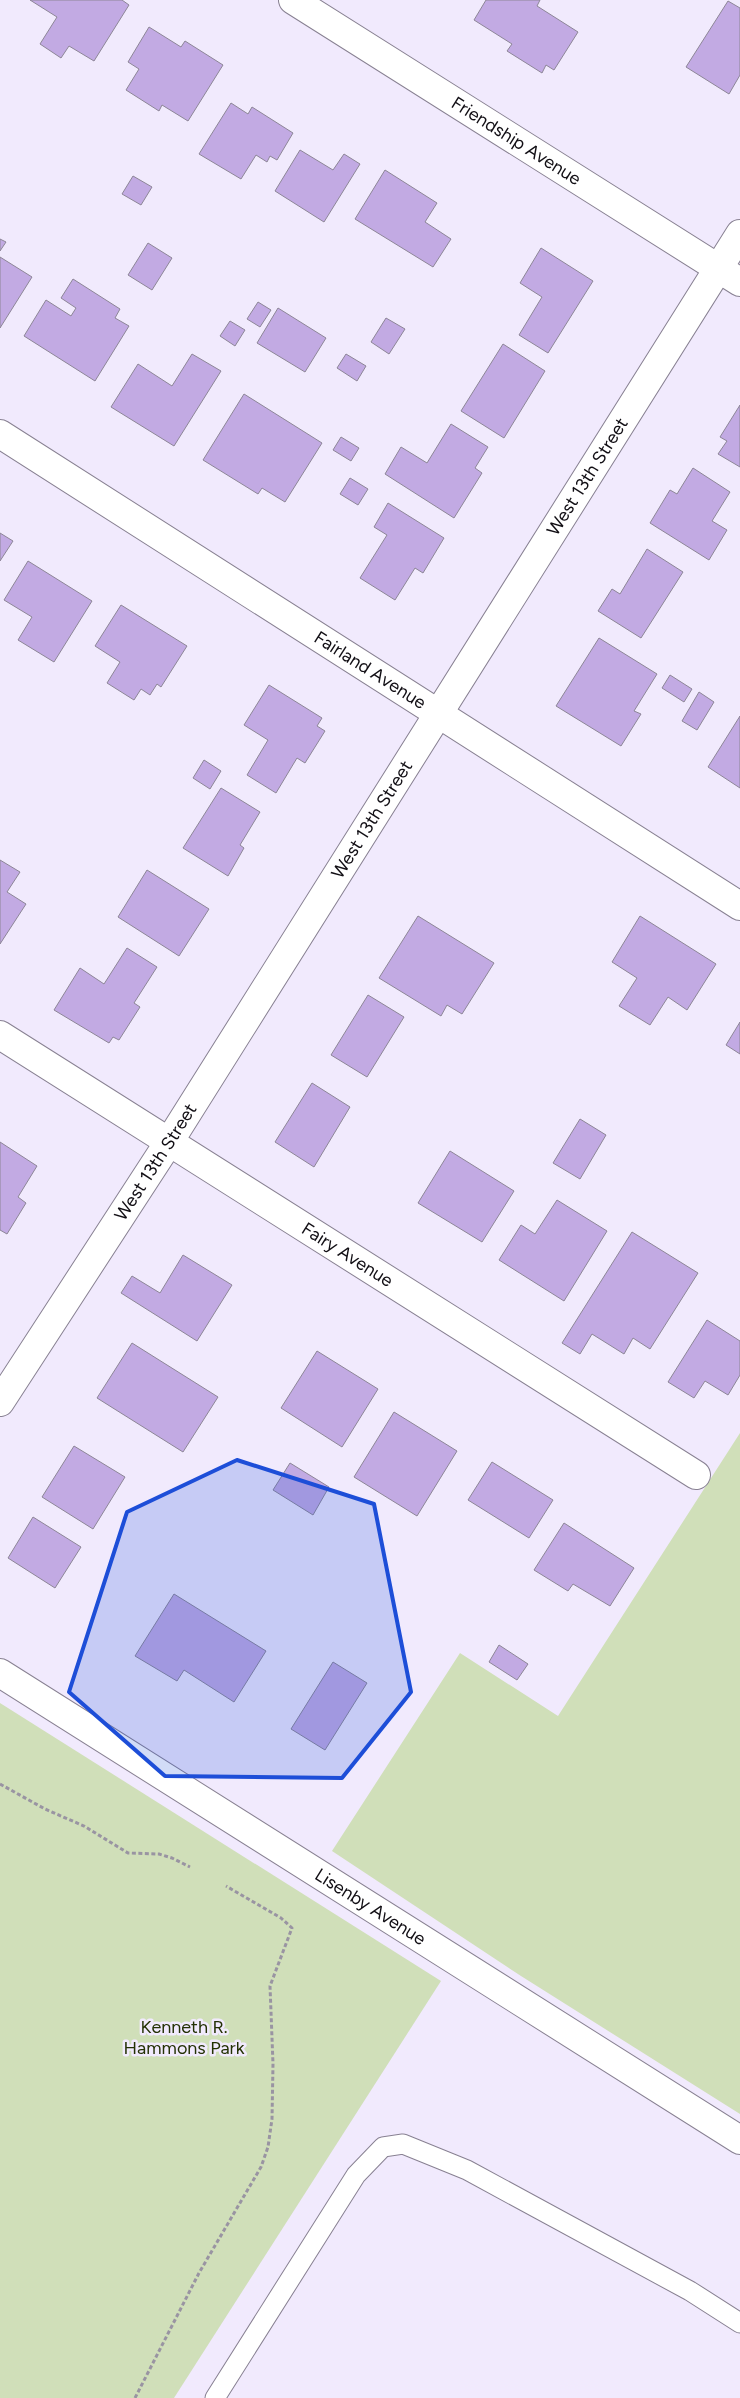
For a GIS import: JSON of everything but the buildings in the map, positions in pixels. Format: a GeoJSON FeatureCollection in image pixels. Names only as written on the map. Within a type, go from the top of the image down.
{"type":"FeatureCollection","features":[{"type":"Feature","properties":{"kind":"street","name":"Friendship Avenue"},"geometry":{"type":"LineString","coordinates":[[293,0],[729,275]]}},
{"type":"Feature","properties":{"kind":"street","name":"West 13th Street"},"geometry":{"type":"LineString","coordinates":[[0,1402],[169,1142],[437,714],[729,275],[740,234]]}},
{"type":"Feature","properties":{"kind":"street","name":"Fairland Avenue"},"geometry":{"type":"LineString","coordinates":[[0,434],[740,906]]}},
{"type":"Feature","properties":{"kind":"street","name":"Fairy Avenue"},"geometry":{"type":"LineString","coordinates":[[0,1035],[696,1475]]}},
{"type":"Feature","properties":{"kind":"street","name":"Lisenby Avenue"},"geometry":{"type":"LineString","coordinates":[[0,1673],[740,2140]]}},
{"type":"Feature","properties":{"kind":"lane"},"geometry":{"type":"LineString","coordinates":[[215,2398],[356,2175],[383,2146],[403,2144],[467,2170],[690,2291],[740,2323]]}},
{"type":"Feature","properties":{"kind":"path"},"geometry":{"type":"LineString","coordinates":[[0,1784],[45,1809],[84,1826],[128,1853],[166,1856],[190,1867]]}},
{"type":"Feature","properties":{"kind":"path"},"geometry":{"type":"LineString","coordinates":[[135,2398],[199,2272],[261,2167],[268,2146],[272,2119],[273,2064],[270,1986],[292,1928],[281,1918],[226,1886]]}},
{"type":"Feature","properties":{"kind":"highlighted area"},"geometry":{"type":"Polygon","coordinates":[[[237,1460],[374,1504],[411,1692],[342,1778],[165,1776],[69,1692],[127,1512],[237,1460]]]}},
{"type":"Feature","properties":{"kind":"green space"},"geometry":{"type":"Polygon","coordinates":[[[740,1433],[740,2114],[521,1976],[332,1851],[460,1653],[558,1716],[740,1433]]]}},
{"type":"Feature","properties":{"kind":"green space","name":"Kenneth R. Hammons Park"},"geometry":{"type":"Polygon","coordinates":[[[0,1703],[441,1981],[174,2398],[0,2398],[0,1703]]]}}]}
